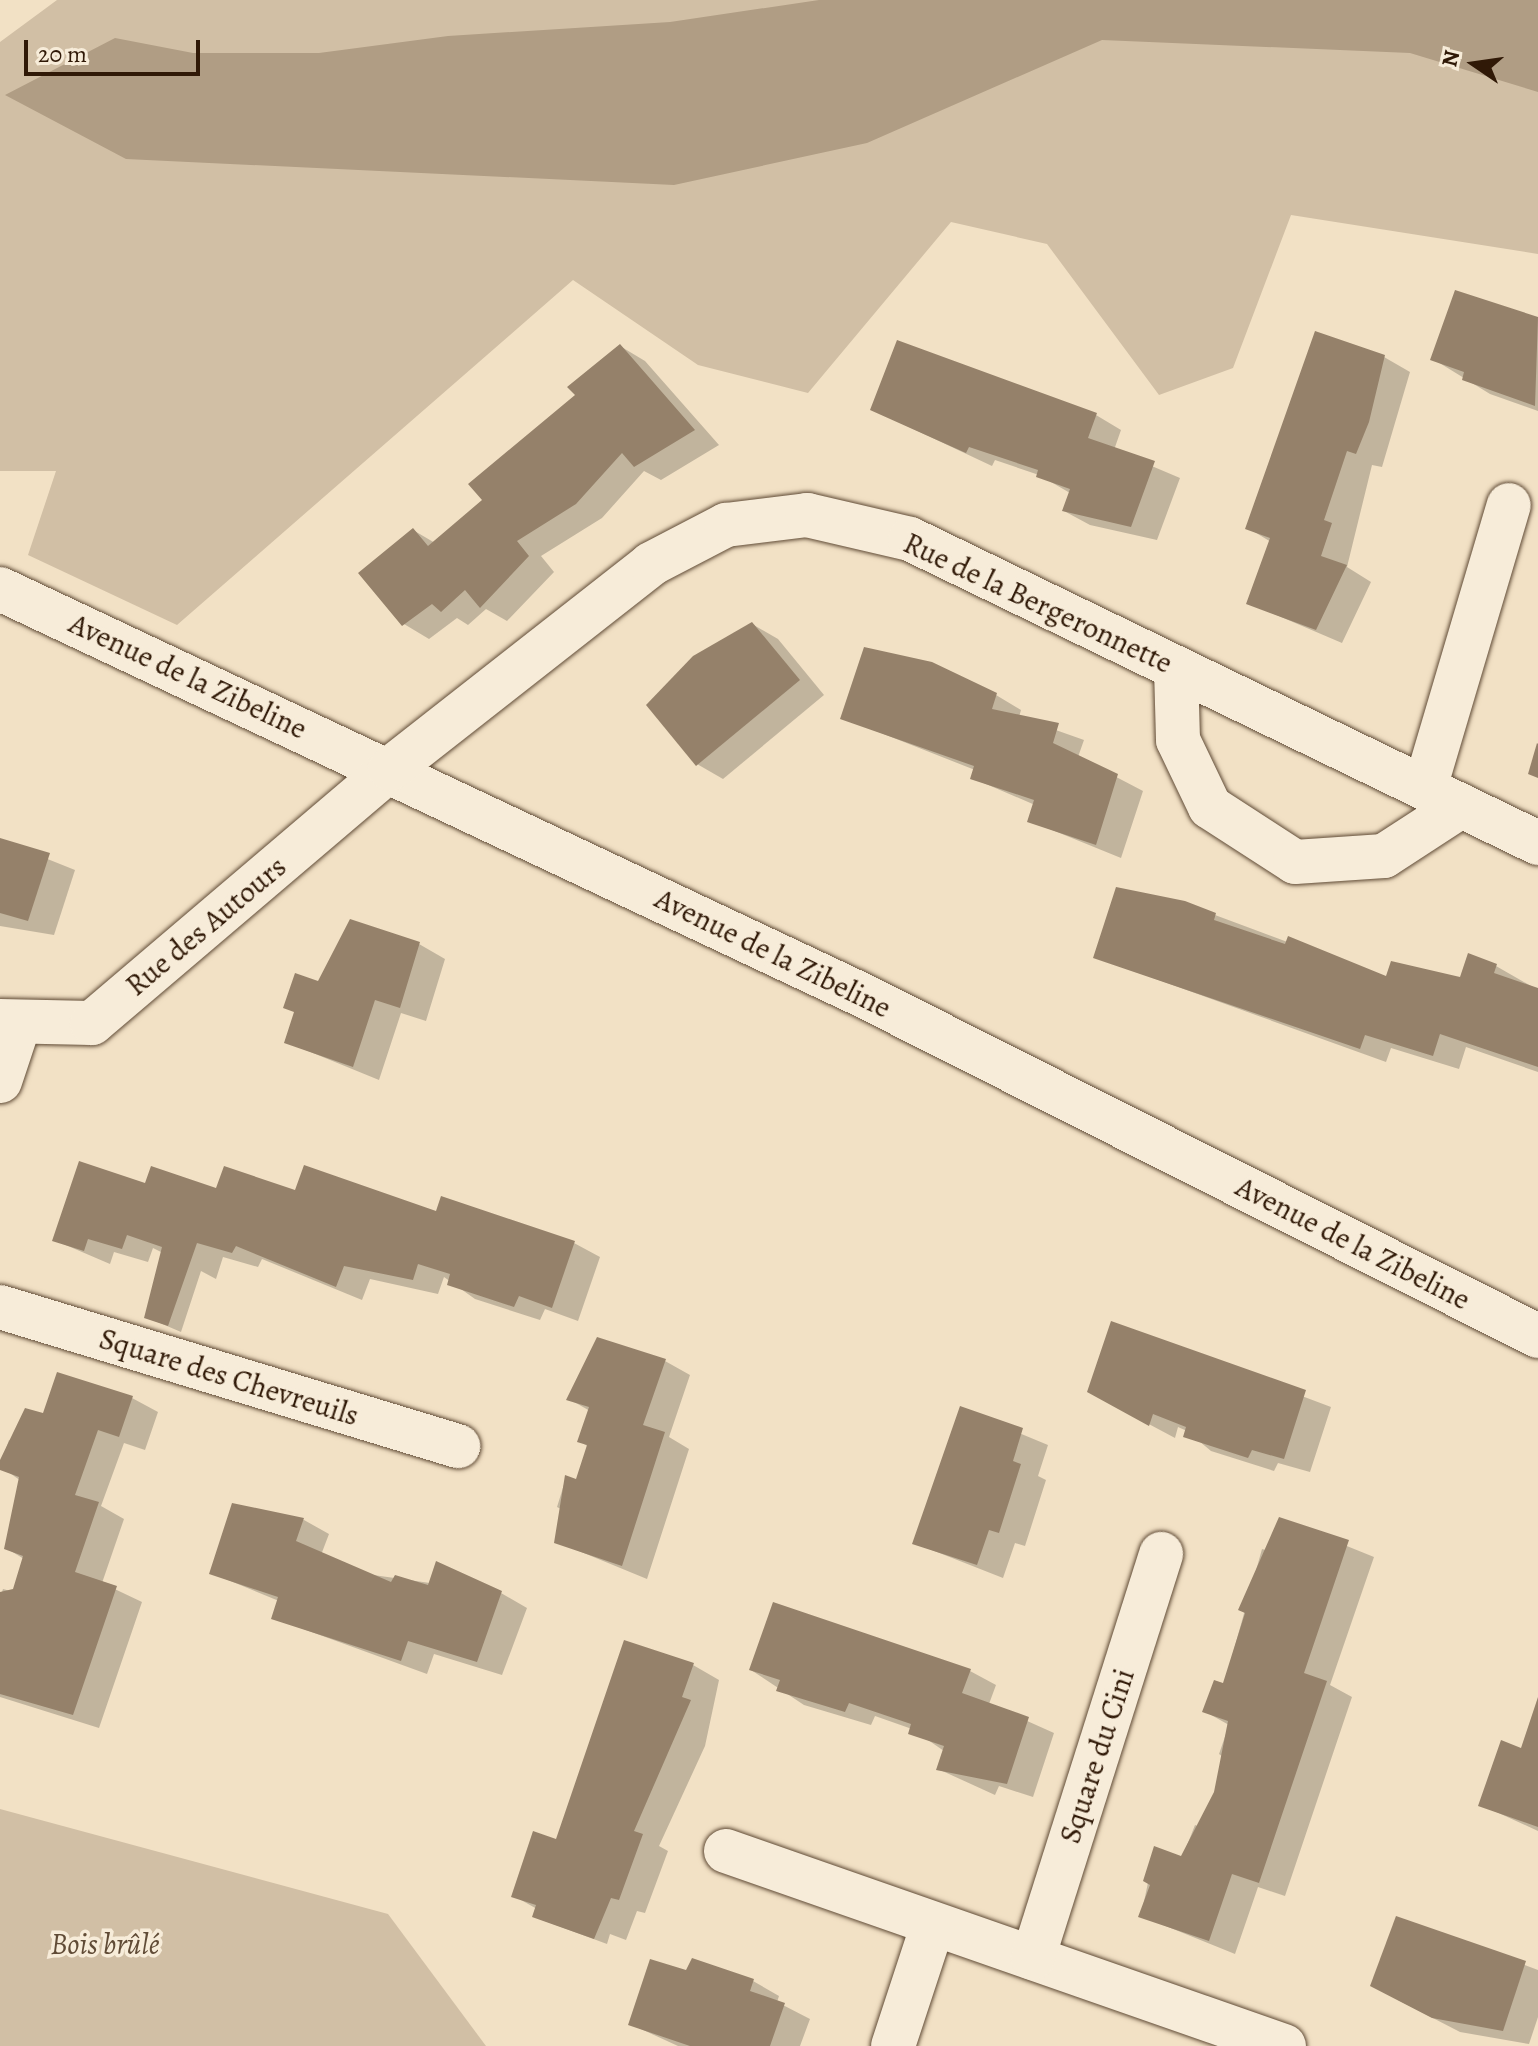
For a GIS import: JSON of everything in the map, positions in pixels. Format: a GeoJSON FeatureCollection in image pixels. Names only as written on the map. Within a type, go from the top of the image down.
{"type":"FeatureCollection","features":[{"type":"Feature","properties":{"kind":"street"},"geometry":{"type":"LineString","coordinates":[[1176,668],[1178,740],[1210,807],[1295,862],[1384,856],[1443,797],[1509,505]]}},
{"type":"Feature","properties":{"kind":"street","name":"Rue de la Bergeronnette"},"geometry":{"type":"LineString","coordinates":[[390,769],[651,564],[726,525],[807,515],[910,539],[1538,843]]}},
{"type":"Feature","properties":{"kind":"street","name":"Avenue de la Zibeline"},"geometry":{"type":"LineString","coordinates":[[0,589],[390,769],[864,996],[1538,1336]]}},
{"type":"Feature","properties":{"kind":"street","name":"Rue des Autours"},"geometry":{"type":"LineString","coordinates":[[9,1024],[92,1023],[390,769]]}},
{"type":"Feature","properties":{"kind":"street"},"geometry":{"type":"LineString","coordinates":[[0,1081],[9,1024]]}},
{"type":"Feature","properties":{"kind":"street","name":"Square des Chevreuils"},"geometry":{"type":"LineString","coordinates":[[0,1307],[458,1446]]}},
{"type":"Feature","properties":{"kind":"street","name":"Square du Cini"},"geometry":{"type":"LineString","coordinates":[[1033,1958],[1161,1554]]}},
{"type":"Feature","properties":{"kind":"street"},"geometry":{"type":"LineString","coordinates":[[726,1851],[1284,2046]]}},
{"type":"Feature","properties":{"kind":"street"},"geometry":{"type":"LineString","coordinates":[[893,2046],[933,1924]]}},
{"type":"Feature","properties":{"kind":"green space"},"geometry":{"type":"Polygon","coordinates":[[[57,0],[1538,0],[1538,254],[1291,215],[1233,368],[1159,395],[1047,244],[951,222],[808,393],[698,365],[573,280],[177,625],[28,555],[56,471],[0,471],[0,42],[57,0]]]}},
{"type":"Feature","properties":{"kind":"green space","name":"Bois brûlé"},"geometry":{"type":"Polygon","coordinates":[[[0,1809],[388,1914],[486,2046],[0,2046],[0,1809]]]}},
{"type":"Feature","properties":{"kind":"shaded area"},"geometry":{"type":"Polygon","coordinates":[[[819,0],[1538,0],[1538,92],[1410,53],[1102,40],[867,143],[674,185],[126,159],[5,95],[115,38],[193,53],[319,53],[448,36],[670,22],[819,0]]]}},
{"type":"Feature","properties":{"kind":"building"},"geometry":{"type":"Polygon","coordinates":[[[1455,290],[1538,317],[1535,406],[1462,380],[1464,372],[1430,360],[1455,290]]]}},
{"type":"Feature","properties":{"kind":"building"},"geometry":{"type":"Polygon","coordinates":[[[1315,331],[1385,355],[1369,422],[1356,454],[1347,451],[1324,520],[1332,523],[1321,556],[1347,565],[1316,630],[1246,604],[1270,538],[1245,529],[1315,331]]]}},
{"type":"Feature","properties":{"kind":"building"},"geometry":{"type":"Polygon","coordinates":[[[897,340],[1097,413],[1088,438],[1155,461],[1131,527],[1062,511],[1070,489],[1036,477],[1038,470],[969,447],[966,453],[870,410],[897,340]]]}},
{"type":"Feature","properties":{"kind":"building"},"geometry":{"type":"Polygon","coordinates":[[[620,344],[695,430],[634,467],[622,453],[576,504],[517,541],[529,556],[480,608],[465,590],[441,612],[432,604],[402,626],[358,573],[413,528],[428,546],[482,500],[468,484],[575,395],[567,387],[620,344]]]}},
{"type":"Feature","properties":{"kind":"building"},"geometry":{"type":"Polygon","coordinates":[[[752,622],[800,680],[696,766],[646,705],[693,656],[752,622]]]}},
{"type":"Feature","properties":{"kind":"building"},"geometry":{"type":"Polygon","coordinates":[[[864,647],[932,662],[997,693],[992,709],[1059,723],[1053,743],[1118,774],[1096,845],[1027,822],[1034,800],[970,779],[974,766],[840,719],[864,647]]]}},
{"type":"Feature","properties":{"kind":"building"},"geometry":{"type":"Polygon","coordinates":[[[1538,744],[1538,778],[1528,774],[1538,744]]]}},
{"type":"Feature","properties":{"kind":"building"},"geometry":{"type":"Polygon","coordinates":[[[0,838],[50,853],[28,921],[0,913],[0,838]]]}},
{"type":"Feature","properties":{"kind":"building"},"geometry":{"type":"Polygon","coordinates":[[[1116,887],[1185,901],[1216,913],[1214,920],[1285,944],[1288,936],[1386,976],[1391,961],[1460,977],[1468,953],[1497,964],[1494,973],[1538,988],[1538,1067],[1440,1034],[1433,1056],[1365,1035],[1360,1049],[1093,958],[1116,887]]]}},
{"type":"Feature","properties":{"kind":"building"},"geometry":{"type":"Polygon","coordinates":[[[350,919],[420,942],[400,1008],[375,1000],[353,1067],[284,1043],[294,1012],[283,1008],[295,973],[318,981],[350,919]]]}},
{"type":"Feature","properties":{"kind":"building"},"geometry":{"type":"Polygon","coordinates":[[[79,1161],[145,1183],[151,1166],[216,1188],[224,1166],[295,1190],[304,1165],[436,1211],[441,1196],[575,1241],[552,1308],[519,1296],[514,1307],[447,1285],[450,1274],[418,1264],[413,1280],[344,1266],[336,1287],[236,1246],[232,1253],[197,1243],[168,1326],[144,1318],[162,1247],[127,1235],[122,1249],[88,1239],[84,1251],[52,1241],[79,1161]]]}},
{"type":"Feature","properties":{"kind":"building"},"geometry":{"type":"Polygon","coordinates":[[[1111,1321],[1306,1390],[1284,1459],[1252,1450],[1248,1458],[1183,1437],[1186,1427],[1153,1414],[1149,1426],[1087,1392],[1111,1321]]]}},
{"type":"Feature","properties":{"kind":"building"},"geometry":{"type":"Polygon","coordinates":[[[597,1337],[666,1359],[643,1425],[665,1432],[622,1566],[554,1543],[565,1475],[576,1479],[587,1445],[577,1442],[589,1407],[566,1400],[597,1337]]]}},
{"type":"Feature","properties":{"kind":"building"},"geometry":{"type":"Polygon","coordinates":[[[57,1372],[133,1396],[119,1437],[98,1430],[75,1495],[99,1502],[75,1572],[117,1586],[73,1715],[0,1694],[0,1592],[13,1589],[23,1556],[4,1549],[19,1477],[0,1470],[0,1460],[25,1408],[43,1413],[57,1372]]]}},
{"type":"Feature","properties":{"kind":"building"},"geometry":{"type":"Polygon","coordinates":[[[960,1406],[1023,1428],[1013,1461],[1021,1464],[999,1533],[989,1530],[977,1565],[912,1544],[960,1406]]]}},
{"type":"Feature","properties":{"kind":"building"},"geometry":{"type":"Polygon","coordinates":[[[232,1503],[304,1518],[296,1541],[391,1582],[395,1575],[428,1585],[436,1561],[502,1591],[477,1662],[408,1641],[401,1661],[271,1619],[278,1597],[209,1574],[232,1503]]]}},
{"type":"Feature","properties":{"kind":"building"},"geometry":{"type":"Polygon","coordinates":[[[1279,1517],[1349,1540],[1304,1673],[1327,1681],[1259,1883],[1232,1874],[1209,1941],[1138,1917],[1150,1885],[1143,1881],[1154,1846],[1181,1856],[1214,1792],[1228,1721],[1202,1712],[1214,1680],[1223,1683],[1245,1613],[1238,1610],[1279,1517]]]}},
{"type":"Feature","properties":{"kind":"building"},"geometry":{"type":"Polygon","coordinates":[[[773,1602],[971,1669],[962,1693],[1029,1717],[1007,1784],[936,1770],[944,1746],[908,1734],[911,1724],[849,1703],[845,1712],[776,1691],[780,1680],[749,1670],[773,1602]]]}},
{"type":"Feature","properties":{"kind":"building"},"geometry":{"type":"Polygon","coordinates":[[[624,1640],[694,1663],[682,1697],[691,1700],[634,1831],[643,1834],[619,1900],[611,1898],[594,1939],[532,1917],[536,1905],[511,1897],[533,1831],[556,1839],[624,1640]]]}},
{"type":"Feature","properties":{"kind":"building"},"geometry":{"type":"Polygon","coordinates":[[[1538,1697],[1538,1827],[1478,1806],[1501,1740],[1521,1748],[1538,1697]]]}},
{"type":"Feature","properties":{"kind":"building"},"geometry":{"type":"Polygon","coordinates":[[[1396,1916],[1526,1961],[1503,2031],[1432,2018],[1370,1986],[1396,1916]]]}},
{"type":"Feature","properties":{"kind":"building"},"geometry":{"type":"Polygon","coordinates":[[[692,1958],[754,1979],[750,1991],[785,2003],[770,2046],[690,2046],[628,2025],[650,1959],[686,1970],[692,1958]]]}}]}
